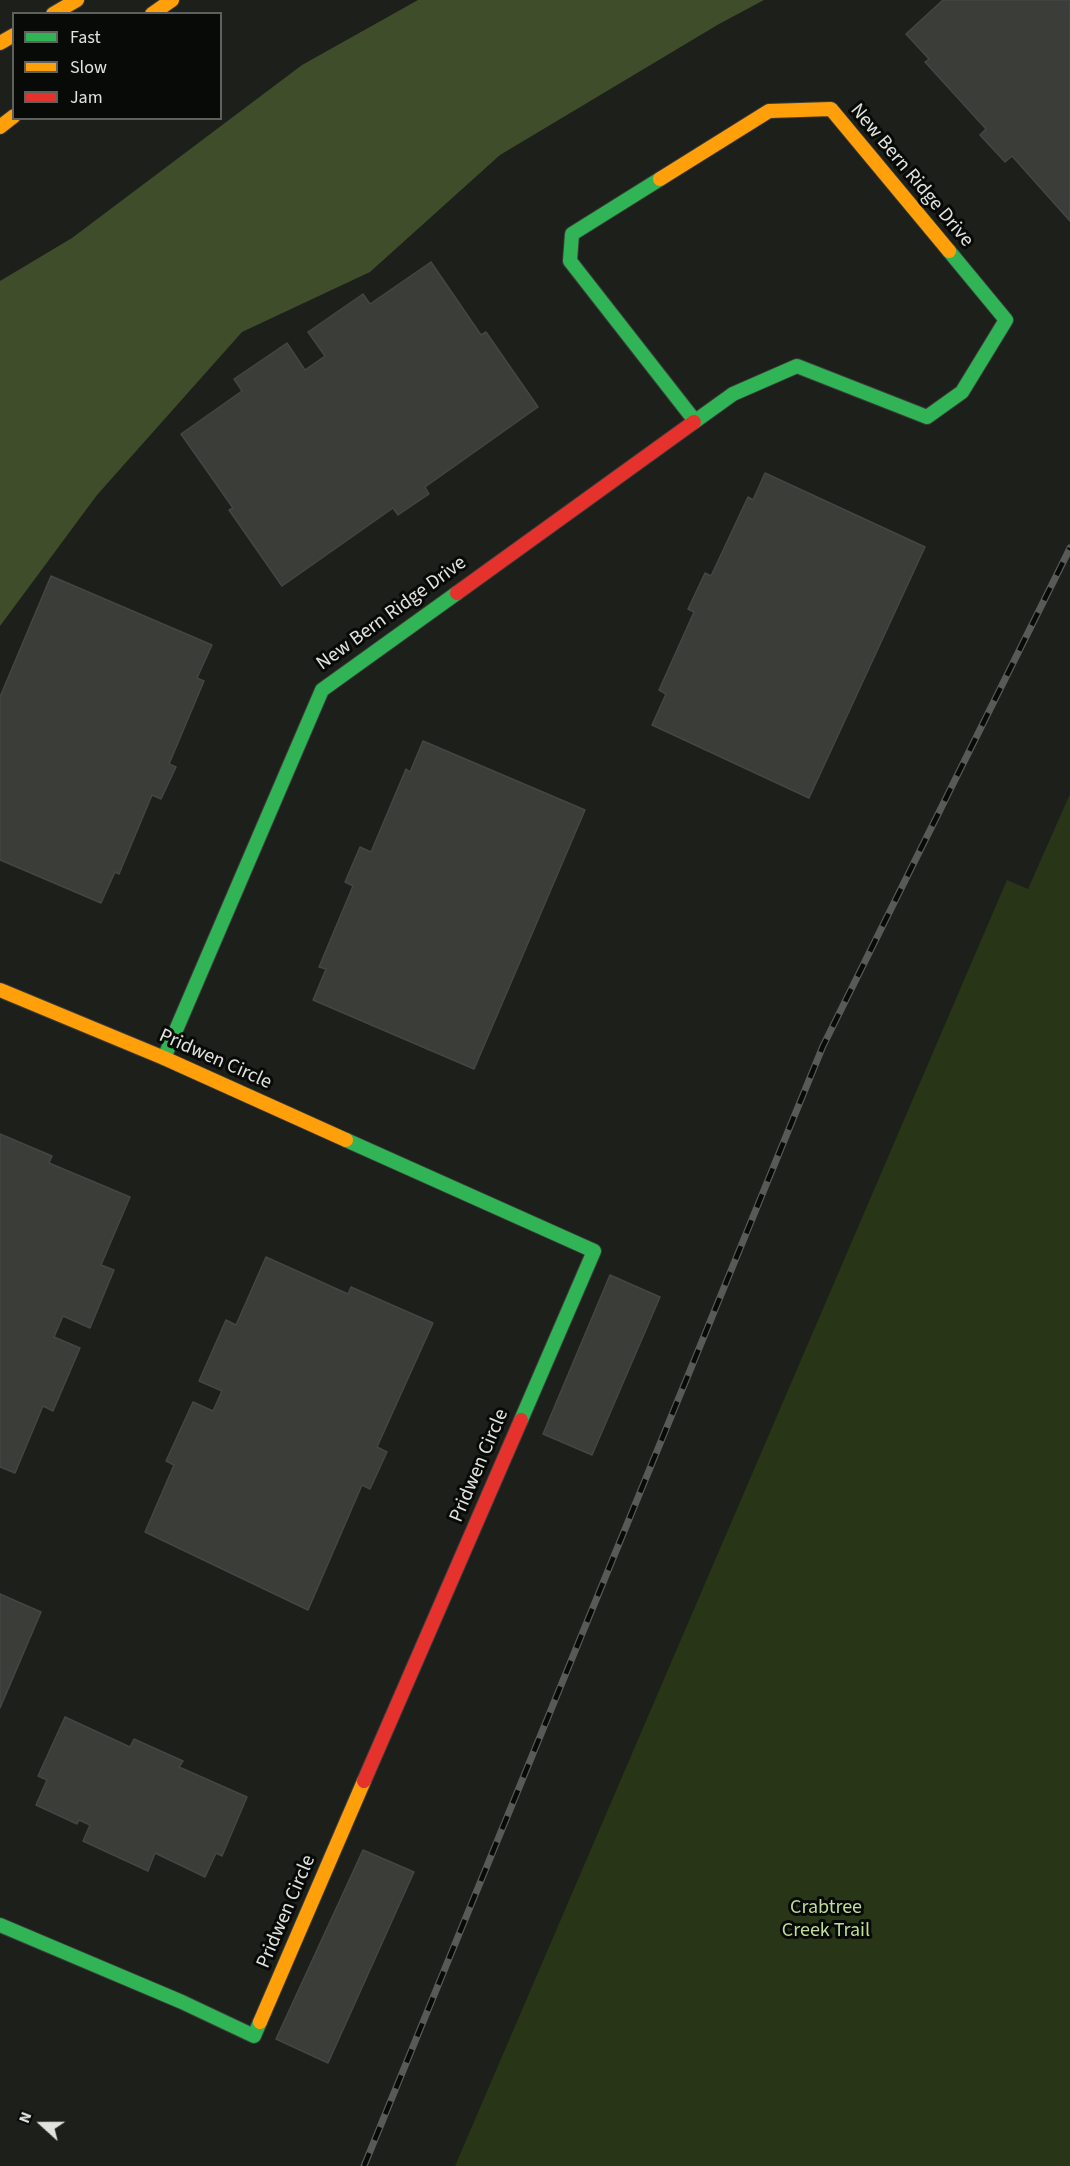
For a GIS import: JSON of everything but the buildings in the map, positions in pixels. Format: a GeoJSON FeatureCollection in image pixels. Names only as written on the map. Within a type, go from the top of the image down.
{"type":"FeatureCollection","features":[{"type":"Feature","properties":{"kind":"main road"},"geometry":{"type":"LineString","coordinates":[[56,12],[77,0]]}},
{"type":"Feature","properties":{"kind":"main road"},"geometry":{"type":"LineString","coordinates":[[156,12],[172,0]]}},
{"type":"Feature","properties":{"kind":"main road","name":"New Bern Ridge Drive"},"geometry":{"type":"LineString","coordinates":[[164,1058],[322,690],[733,394],[797,366],[927,417],[962,392],[1006,320],[831,109],[769,111],[572,234],[570,261],[695,421]]}},
{"type":"Feature","properties":{"kind":"main road"},"geometry":{"type":"LineString","coordinates":[[0,127],[12,118]]}},
{"type":"Feature","properties":{"kind":"main road","name":"Pridwen Circle"},"geometry":{"type":"LineString","coordinates":[[0,990],[164,1058],[594,1251],[254,2036],[182,2002],[0,1925]]}},
{"type":"Feature","properties":{"kind":"green space"},"geometry":{"type":"Polygon","coordinates":[[[418,0],[764,0],[719,24],[500,155],[370,272],[242,332],[97,495],[0,626],[0,281],[72,238],[302,65],[418,0]]]}},
{"type":"Feature","properties":{"kind":"green space","name":"Crabtree Creek Trail"},"geometry":{"type":"Polygon","coordinates":[[[1070,794],[1070,2166],[455,2166],[1007,880],[1028,889],[1070,794]]]}},
{"type":"Feature","properties":{"kind":"railway"},"geometry":{"type":"LineString","coordinates":[[364,2166],[823,1046],[1070,548]]}},
{"type":"Feature","properties":{"kind":"traffic: fast"},"geometry":{"type":"LineString","coordinates":[[660,179],[572,234],[570,261],[695,421]]}},
{"type":"Feature","properties":{"kind":"traffic: fast"},"geometry":{"type":"LineString","coordinates":[[694,422],[733,394],[797,366],[927,417],[962,392],[1006,320],[949,251]]}},
{"type":"Feature","properties":{"kind":"traffic: fast"},"geometry":{"type":"LineString","coordinates":[[164,1058],[322,690],[457,593]]}},
{"type":"Feature","properties":{"kind":"traffic: fast"},"geometry":{"type":"LineString","coordinates":[[346,1140],[594,1251],[521,1420]]}},
{"type":"Feature","properties":{"kind":"traffic: fast"},"geometry":{"type":"LineString","coordinates":[[0,1925],[182,2002],[254,2036],[260,2022]]}},
{"type":"Feature","properties":{"kind":"traffic: slow"},"geometry":{"type":"LineString","coordinates":[[56,12],[77,0]]}},
{"type":"Feature","properties":{"kind":"traffic: slow"},"geometry":{"type":"LineString","coordinates":[[155,12],[172,0]]}},
{"type":"Feature","properties":{"kind":"traffic: slow"},"geometry":{"type":"LineString","coordinates":[[0,43],[12,36]]}},
{"type":"Feature","properties":{"kind":"traffic: slow"},"geometry":{"type":"LineString","coordinates":[[660,179],[769,111],[831,109],[949,251]]}},
{"type":"Feature","properties":{"kind":"traffic: slow"},"geometry":{"type":"LineString","coordinates":[[0,127],[12,118]]}},
{"type":"Feature","properties":{"kind":"traffic: slow"},"geometry":{"type":"LineString","coordinates":[[0,990],[164,1058],[346,1140]]}},
{"type":"Feature","properties":{"kind":"traffic: slow"},"geometry":{"type":"LineString","coordinates":[[260,2022],[364,1781]]}},
{"type":"Feature","properties":{"kind":"traffic: jam"},"geometry":{"type":"LineString","coordinates":[[457,593],[694,422]]}},
{"type":"Feature","properties":{"kind":"traffic: jam"},"geometry":{"type":"LineString","coordinates":[[364,1781],[521,1420]]}}]}
